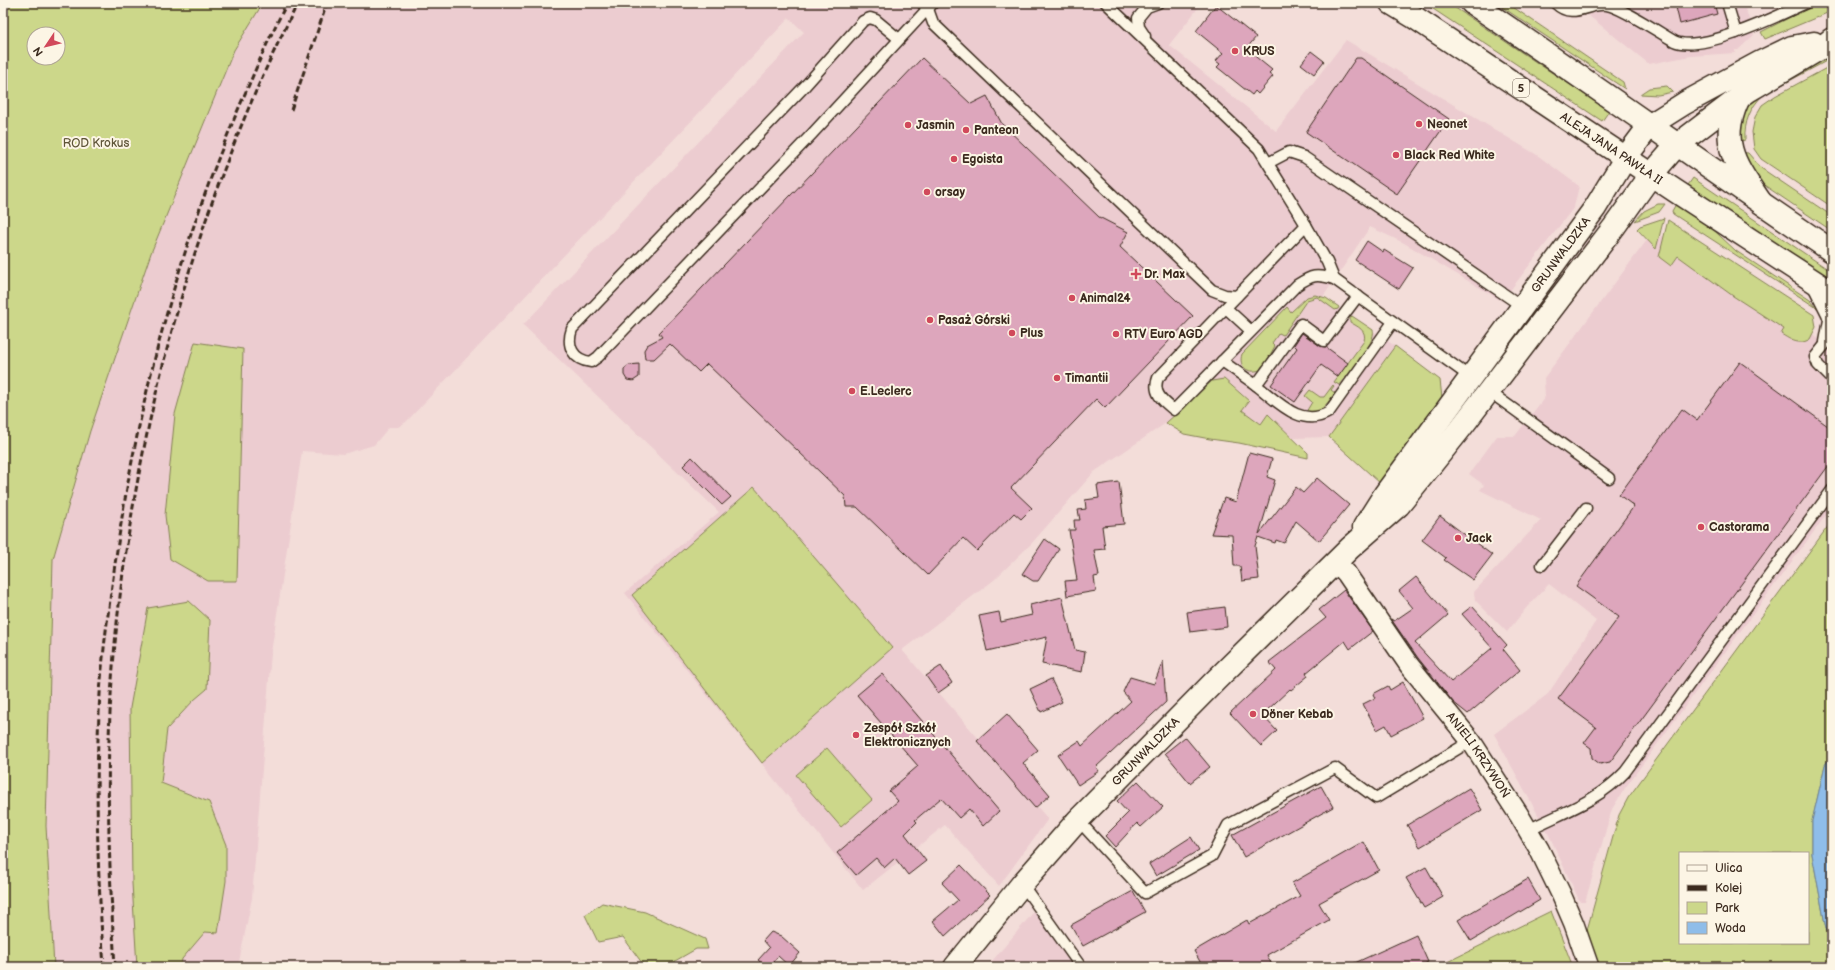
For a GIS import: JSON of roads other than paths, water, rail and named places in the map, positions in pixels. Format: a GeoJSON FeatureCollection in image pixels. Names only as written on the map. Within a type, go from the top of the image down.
{"type":"FeatureCollection","features":[{"type":"Feature","properties":{"kind":"street","name":"ALEJA JANA PAWŁA II"},"geometry":{"type":"LineString","coordinates":[[1391,3],[1832,293]]}},
{"type":"Feature","properties":{"kind":"street"},"geometry":{"type":"LineString","coordinates":[[1472,3],[1604,92],[1762,205],[1832,251]]}},
{"type":"Feature","properties":{"kind":"street","name":"GRUNWALDZKA"},"geometry":{"type":"LineString","coordinates":[[1343,555],[1382,492],[1471,378],[1523,308],[1595,208],[1626,157],[1650,125],[1685,103],[1792,47],[1829,43]]}},
{"type":"Feature","properties":{"kind":"street","name":"GRUNWALDZKA"},"geometry":{"type":"LineString","coordinates":[[955,967],[1022,884],[1078,820],[1216,680],[1343,555],[1399,505],[1614,227],[1651,175],[1677,145],[1740,96],[1767,78],[1829,43]]}},
{"type":"Feature","properties":{"kind":"street"},"geometry":{"type":"LineString","coordinates":[[1740,96],[1734,109],[1729,132],[1730,148],[1738,170],[1762,205]]}},
{"type":"Feature","properties":{"kind":"street","name":"ANIELI KRZYWOŃ"},"geometry":{"type":"LineString","coordinates":[[1343,555],[1346,573],[1409,666],[1471,741],[1528,830],[1561,894],[1574,924],[1589,967]]}},
{"type":"Feature","properties":{"kind":"lane"},"geometry":{"type":"LineString","coordinates":[[1106,3],[1259,149],[1306,225],[1327,262],[1334,279]]}},
{"type":"Feature","properties":{"kind":"lane"},"geometry":{"type":"LineString","coordinates":[[1151,46],[1139,27],[1138,18],[1147,7],[1158,3]]}},
{"type":"Feature","properties":{"kind":"lane"},"geometry":{"type":"LineString","coordinates":[[1554,3],[1559,7],[1572,11],[1608,5],[1674,41],[1685,45],[1736,33],[1763,23],[1806,3]]}},
{"type":"Feature","properties":{"kind":"lane"},"geometry":{"type":"LineString","coordinates":[[1727,3],[1736,33]]}},
{"type":"Feature","properties":{"kind":"lane"},"geometry":{"type":"LineString","coordinates":[[899,39],[876,20],[870,18],[863,21],[805,86],[572,329],[569,337],[569,346],[576,354],[583,361],[592,362],[598,357],[812,134],[899,39],[928,5]]}},
{"type":"Feature","properties":{"kind":"lane"},"geometry":{"type":"LineString","coordinates":[[928,5],[933,23],[1212,290],[1225,295],[1237,296]]}},
{"type":"Feature","properties":{"kind":"lane"},"geometry":{"type":"LineString","coordinates":[[1268,163],[1288,152],[1304,157],[1523,308]]}},
{"type":"Feature","properties":{"kind":"lane"},"geometry":{"type":"LineString","coordinates":[[1306,225],[1158,378],[1155,385],[1157,393],[1174,410],[1297,285],[1308,277],[1319,275],[1334,279],[1609,478]]}},
{"type":"Feature","properties":{"kind":"lane"},"geometry":{"type":"LineString","coordinates":[[1808,277],[1829,320],[1829,338],[1815,357],[1818,365],[1832,379]]}},
{"type":"Feature","properties":{"kind":"lane"},"geometry":{"type":"LineString","coordinates":[[1256,385],[1301,324],[1324,341],[1358,296]]}},
{"type":"Feature","properties":{"kind":"lane"},"geometry":{"type":"LineString","coordinates":[[1226,308],[1251,331]]}},
{"type":"Feature","properties":{"kind":"lane"},"geometry":{"type":"LineString","coordinates":[[1222,361],[1298,416],[1314,418],[1329,412],[1393,322]]}},
{"type":"Feature","properties":{"kind":"lane"},"geometry":{"type":"LineString","coordinates":[[1528,830],[1575,809],[1614,783],[1625,772],[1832,490]]}},
{"type":"Feature","properties":{"kind":"lane"},"geometry":{"type":"LineString","coordinates":[[1542,565],[1586,508]]}},
{"type":"Feature","properties":{"kind":"lane"},"geometry":{"type":"LineString","coordinates":[[1078,820],[1144,893],[1212,856],[1228,825],[1335,768],[1376,798],[1471,741]]}},
{"type":"Feature","properties":{"kind":"lane"},"geometry":{"type":"LineString","coordinates":[[1022,884],[1081,967]]}},
{"type":"Feature","properties":{"kind":"water"},"geometry":{"type":"Polygon","coordinates":[[[1832,754],[1832,947],[1825,924],[1812,854],[1812,821],[1825,765],[1832,754]]]}},
{"type":"Feature","properties":{"kind":"railway"},"geometry":{"type":"LineString","coordinates":[[104,967],[97,808],[101,676],[115,564],[136,440],[166,317],[204,197],[226,138],[255,70],[287,3]]}},
{"type":"Feature","properties":{"kind":"railway"},"geometry":{"type":"LineString","coordinates":[[115,967],[109,840],[108,776],[110,713],[117,623],[129,531],[146,440],[167,348],[193,258],[224,170],[259,85],[298,3]]}},
{"type":"Feature","properties":{"kind":"railway"},"geometry":{"type":"LineString","coordinates":[[291,110],[327,3]]}},
{"type":"Feature","properties":{"kind":"place","name":"KRUS"},"geometry":{"type":"Point","coordinates":[1235,51]}},
{"type":"Feature","properties":{"kind":"place","name":"Neonet"},"geometry":{"type":"Point","coordinates":[1419,124]}},
{"type":"Feature","properties":{"kind":"place","name":"Jasmin"},"geometry":{"type":"Point","coordinates":[908,125]}},
{"type":"Feature","properties":{"kind":"place","name":"Panteon"},"geometry":{"type":"Point","coordinates":[966,130]}},
{"type":"Feature","properties":{"kind":"place","name":"Black Red White"},"geometry":{"type":"Point","coordinates":[1396,155]}},
{"type":"Feature","properties":{"kind":"place","name":"Egoista"},"geometry":{"type":"Point","coordinates":[954,159]}},
{"type":"Feature","properties":{"kind":"place","name":"orsay"},"geometry":{"type":"Point","coordinates":[927,192]}},
{"type":"Feature","properties":{"kind":"place","name":"Dr. Max"},"geometry":{"type":"Point","coordinates":[1136,274]}},
{"type":"Feature","properties":{"kind":"place","name":"Animal24"},"geometry":{"type":"Point","coordinates":[1072,298]}},
{"type":"Feature","properties":{"kind":"place","name":"Pasaż Górski"},"geometry":{"type":"Point","coordinates":[930,320]}},
{"type":"Feature","properties":{"kind":"place","name":"Plus"},"geometry":{"type":"Point","coordinates":[1012,333]}},
{"type":"Feature","properties":{"kind":"place","name":"RTV Euro AGD"},"geometry":{"type":"Point","coordinates":[1116,334]}},
{"type":"Feature","properties":{"kind":"place","name":"Timantii"},"geometry":{"type":"Point","coordinates":[1057,378]}},
{"type":"Feature","properties":{"kind":"place","name":"E.Leclerc"},"geometry":{"type":"Point","coordinates":[852,391]}},
{"type":"Feature","properties":{"kind":"place","name":"Castorama"},"geometry":{"type":"Point","coordinates":[1701,527]}},
{"type":"Feature","properties":{"kind":"place","name":"Jack"},"geometry":{"type":"Point","coordinates":[1458,538]}},
{"type":"Feature","properties":{"kind":"place","name":"Döner Kebab"},"geometry":{"type":"Point","coordinates":[1253,714]}},
{"type":"Feature","properties":{"kind":"place","name":"Zespół Szkół Elektronicznych"},"geometry":{"type":"Point","coordinates":[856,735]}},
{"type":"Feature","properties":{"kind":"park label","name":"ROD Krokus"},"geometry":{"type":"Point","coordinates":[96,143]}}]}
